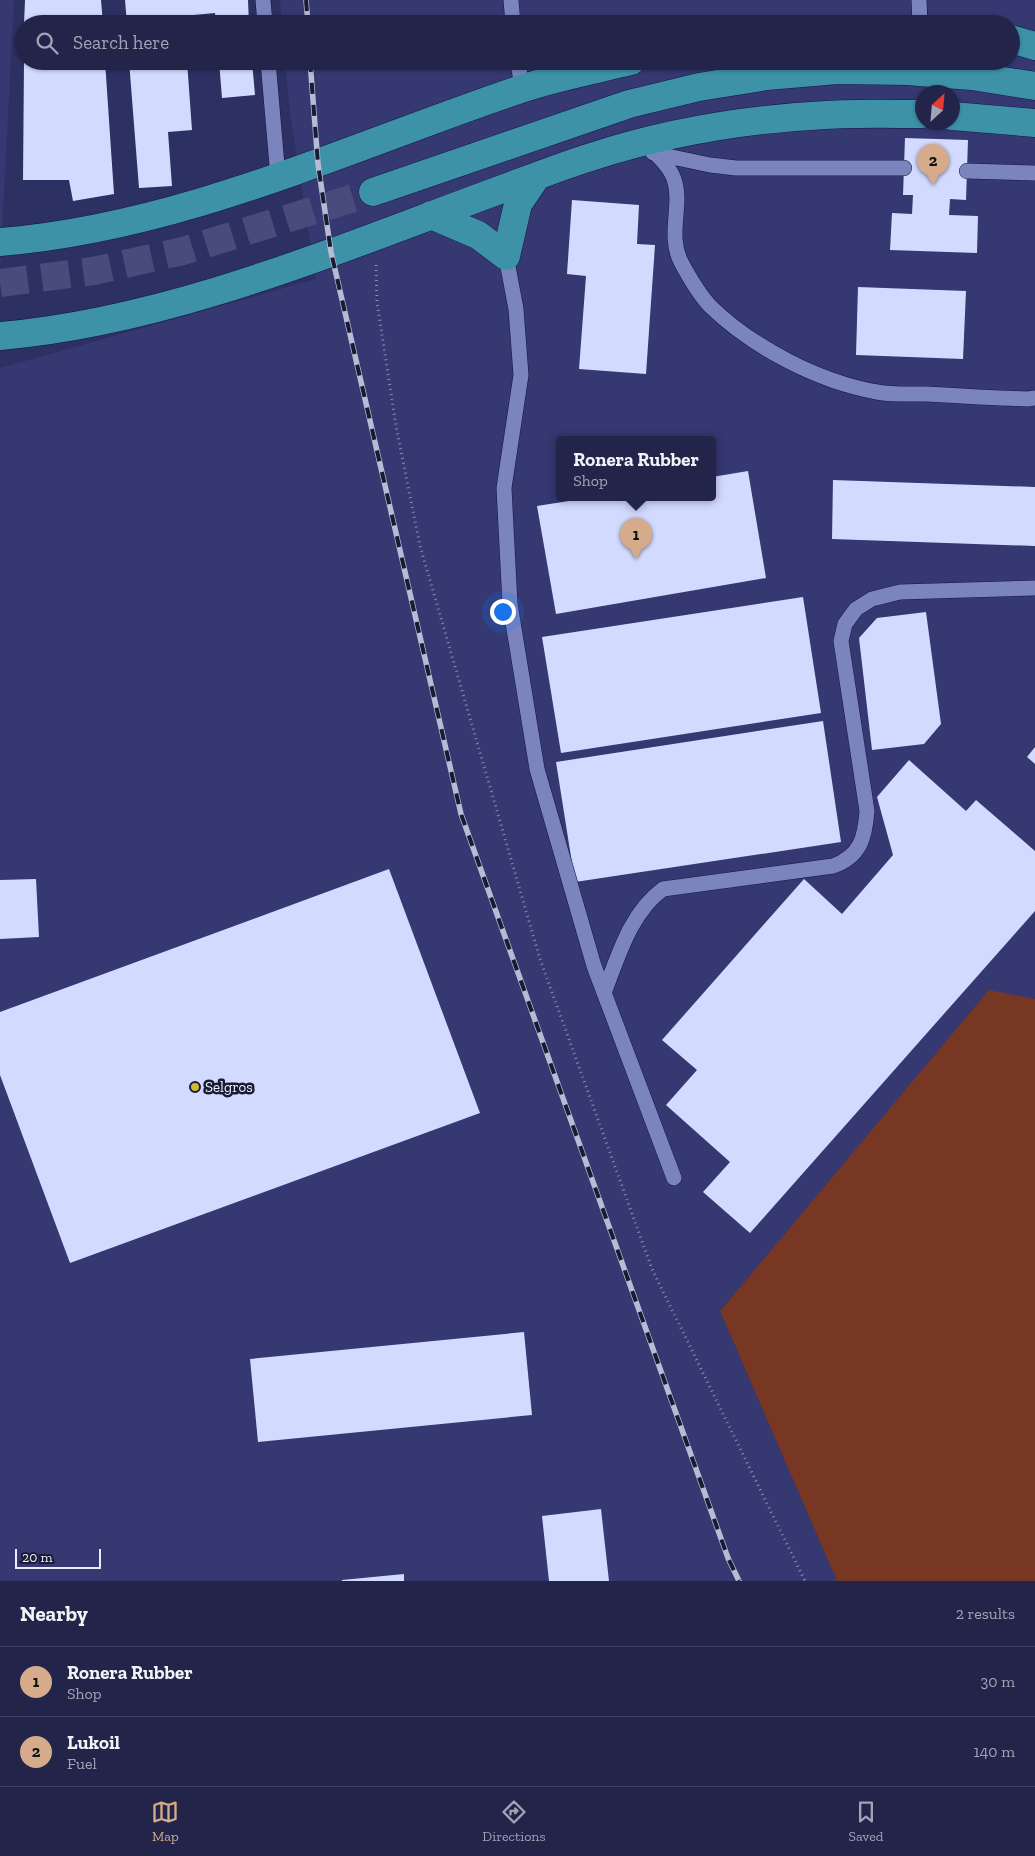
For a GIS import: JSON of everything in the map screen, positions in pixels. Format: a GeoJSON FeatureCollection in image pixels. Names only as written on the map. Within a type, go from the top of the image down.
{"type":"FeatureCollection","features":[{"type":"Feature","properties":{"kind":"highway"},"geometry":{"type":"LineString","coordinates":[[1020,42],[1035,46]]}},
{"type":"Feature","properties":{"kind":"highway"},"geometry":{"type":"LineString","coordinates":[[0,242],[90,231],[145,218],[318,164],[522,89],[596,70]]}},
{"type":"Feature","properties":{"kind":"highway"},"geometry":{"type":"LineString","coordinates":[[372,192],[629,104],[699,87],[767,76],[837,70],[907,71],[972,76],[1035,86]]}},
{"type":"Feature","properties":{"kind":"highway"},"geometry":{"type":"LineString","coordinates":[[0,336],[32,333],[150,309],[220,291],[591,156],[672,134],[737,123],[827,115],[915,114]]}},
{"type":"Feature","properties":{"kind":"highway"},"geometry":{"type":"LineString","coordinates":[[960,117],[1035,123]]}},
{"type":"Feature","properties":{"kind":"highway"},"geometry":{"type":"LineString","coordinates":[[431,215],[478,235],[506,256],[518,204],[537,176]]}},
{"type":"Feature","properties":{"kind":"lane"},"geometry":{"type":"LineString","coordinates":[[263,0],[264,15]]}},
{"type":"Feature","properties":{"kind":"lane"},"geometry":{"type":"LineString","coordinates":[[511,0],[512,15]]}},
{"type":"Feature","properties":{"kind":"lane"},"geometry":{"type":"LineString","coordinates":[[919,0],[920,15]]}},
{"type":"Feature","properties":{"kind":"lane"},"geometry":{"type":"LineString","coordinates":[[269,70],[278,177]]}},
{"type":"Feature","properties":{"kind":"lane"},"geometry":{"type":"LineString","coordinates":[[519,70],[522,89]]}},
{"type":"Feature","properties":{"kind":"lane"},"geometry":{"type":"LineString","coordinates":[[628,146],[710,165],[736,168],[904,168]]}},
{"type":"Feature","properties":{"kind":"lane"},"geometry":{"type":"LineString","coordinates":[[657,154],[670,170],[675,181],[674,236],[679,257],[692,283],[710,305],[760,345],[793,363],[837,382],[878,392],[1028,400],[1035,398]]}},
{"type":"Feature","properties":{"kind":"lane"},"geometry":{"type":"LineString","coordinates":[[967,171],[1035,173]]}},
{"type":"Feature","properties":{"kind":"lane"},"geometry":{"type":"LineString","coordinates":[[506,256],[516,309],[521,375],[504,488],[510,604],[537,769],[594,966],[674,1178]]}},
{"type":"Feature","properties":{"kind":"lane"},"geometry":{"type":"LineString","coordinates":[[604,993],[621,949],[638,915],[650,898],[663,889],[833,866],[846,862],[859,846],[865,834],[867,811],[842,641],[845,624],[856,608],[872,599],[900,592],[1035,588]]}},
{"type":"Feature","properties":{"kind":"path"},"geometry":{"type":"LineString","coordinates":[[376,235],[377,302],[396,426],[420,546],[540,959],[652,1269],[805,1581]]}},
{"type":"Feature","properties":{"kind":"shaded area"},"geometry":{"type":"Polygon","coordinates":[[[0,0],[14,0],[0,270],[0,0]]]}},
{"type":"Feature","properties":{"kind":"shaded area"},"geometry":{"type":"Polygon","coordinates":[[[280,0],[1035,0],[1035,999],[989,991],[720,1311],[837,1581],[0,1581],[0,368],[316,279],[290,114],[286,70],[1020,70],[1020,15],[281,15],[280,0]]]}},
{"type":"Feature","properties":{"kind":"shaded area"},"geometry":{"type":"Polygon","coordinates":[[[989,990],[1035,999],[1035,1581],[837,1581],[720,1311],[989,990]]]}},
{"type":"Feature","properties":{"kind":"building"},"geometry":{"type":"Polygon","coordinates":[[[25,0],[101,0],[102,15],[24,15],[25,0]]]}},
{"type":"Feature","properties":{"kind":"building"},"geometry":{"type":"Polygon","coordinates":[[[125,0],[248,0],[249,15],[215,15],[215,13],[194,15],[126,15],[125,0]]]}},
{"type":"Feature","properties":{"kind":"building"},"geometry":{"type":"Polygon","coordinates":[[[24,70],[106,70],[114,194],[73,201],[69,180],[23,180],[24,70]]]}},
{"type":"Feature","properties":{"kind":"building"},"geometry":{"type":"Polygon","coordinates":[[[130,70],[188,70],[192,130],[168,132],[172,186],[139,188],[130,70]]]}},
{"type":"Feature","properties":{"kind":"building"},"geometry":{"type":"Polygon","coordinates":[[[220,70],[253,70],[255,95],[222,98],[220,70]]]}},
{"type":"Feature","properties":{"kind":"building"},"geometry":{"type":"Polygon","coordinates":[[[905,138],[968,140],[966,200],[950,199],[949,215],[978,216],[977,253],[890,250],[892,213],[912,214],[913,195],[903,195],[905,138]]]}},
{"type":"Feature","properties":{"kind":"building"},"geometry":{"type":"Polygon","coordinates":[[[572,200],[639,205],[637,244],[655,245],[646,374],[579,369],[586,276],[567,274],[572,200]]]}},
{"type":"Feature","properties":{"kind":"building"},"geometry":{"type":"Polygon","coordinates":[[[858,287],[966,291],[963,359],[856,355],[858,287]]]}},
{"type":"Feature","properties":{"kind":"building"},"geometry":{"type":"Polygon","coordinates":[[[748,471],[766,578],[556,614],[537,506],[569,501],[716,501],[716,476],[748,471]]]}},
{"type":"Feature","properties":{"kind":"building"},"geometry":{"type":"Polygon","coordinates":[[[833,480],[1035,487],[1035,546],[832,539],[833,480]]]}},
{"type":"Feature","properties":{"kind":"building"},"geometry":{"type":"Polygon","coordinates":[[[803,597],[821,713],[561,753],[542,637],[803,597]]]}},
{"type":"Feature","properties":{"kind":"building"},"geometry":{"type":"Polygon","coordinates":[[[926,612],[941,724],[924,744],[872,750],[859,638],[877,618],[926,612]]]}},
{"type":"Feature","properties":{"kind":"building"},"geometry":{"type":"Polygon","coordinates":[[[823,721],[841,842],[575,882],[556,762],[823,721]]]}},
{"type":"Feature","properties":{"kind":"building"},"geometry":{"type":"Polygon","coordinates":[[[1035,747],[1035,764],[1027,757],[1035,747]]]}},
{"type":"Feature","properties":{"kind":"building"},"geometry":{"type":"Polygon","coordinates":[[[909,760],[966,811],[976,800],[1035,851],[1035,911],[750,1233],[703,1192],[730,1162],[666,1105],[697,1070],[662,1040],[804,879],[842,914],[893,855],[877,797],[909,760]]]}},
{"type":"Feature","properties":{"kind":"building"},"geometry":{"type":"Polygon","coordinates":[[[389,869],[480,1113],[70,1263],[0,1075],[0,1012],[389,869]]]}},
{"type":"Feature","properties":{"kind":"building"},"geometry":{"type":"Polygon","coordinates":[[[36,879],[39,937],[0,939],[0,880],[36,879]]]}},
{"type":"Feature","properties":{"kind":"building"},"geometry":{"type":"Polygon","coordinates":[[[524,1332],[532,1415],[258,1442],[250,1359],[524,1332]]]}},
{"type":"Feature","properties":{"kind":"building"},"geometry":{"type":"Polygon","coordinates":[[[601,1509],[609,1581],[549,1581],[542,1516],[601,1509]]]}},
{"type":"Feature","properties":{"kind":"building"},"geometry":{"type":"Polygon","coordinates":[[[404,1574],[404,1581],[342,1581],[342,1580],[404,1574]]]}},
{"type":"Feature","properties":{"kind":"tunnel"},"geometry":{"type":"LineString","coordinates":[[0,283],[93,271],[183,251],[373,192]]}},
{"type":"Feature","properties":{"kind":"railway"},"geometry":{"type":"LineString","coordinates":[[306,0],[307,15]]}},
{"type":"Feature","properties":{"kind":"railway"},"geometry":{"type":"LineString","coordinates":[[311,70],[318,164],[331,252],[461,814],[728,1558],[739,1581]]}},
{"type":"Feature","properties":{"kind":"place","name":"Lukoil"},"geometry":{"type":"Point","coordinates":[933,185]}},
{"type":"Feature","properties":{"kind":"place","name":"Ronera Rubber"},"geometry":{"type":"Point","coordinates":[636,559]}},
{"type":"Feature","properties":{"kind":"place","name":"Selgros"},"geometry":{"type":"Point","coordinates":[195,1087]}}]}
